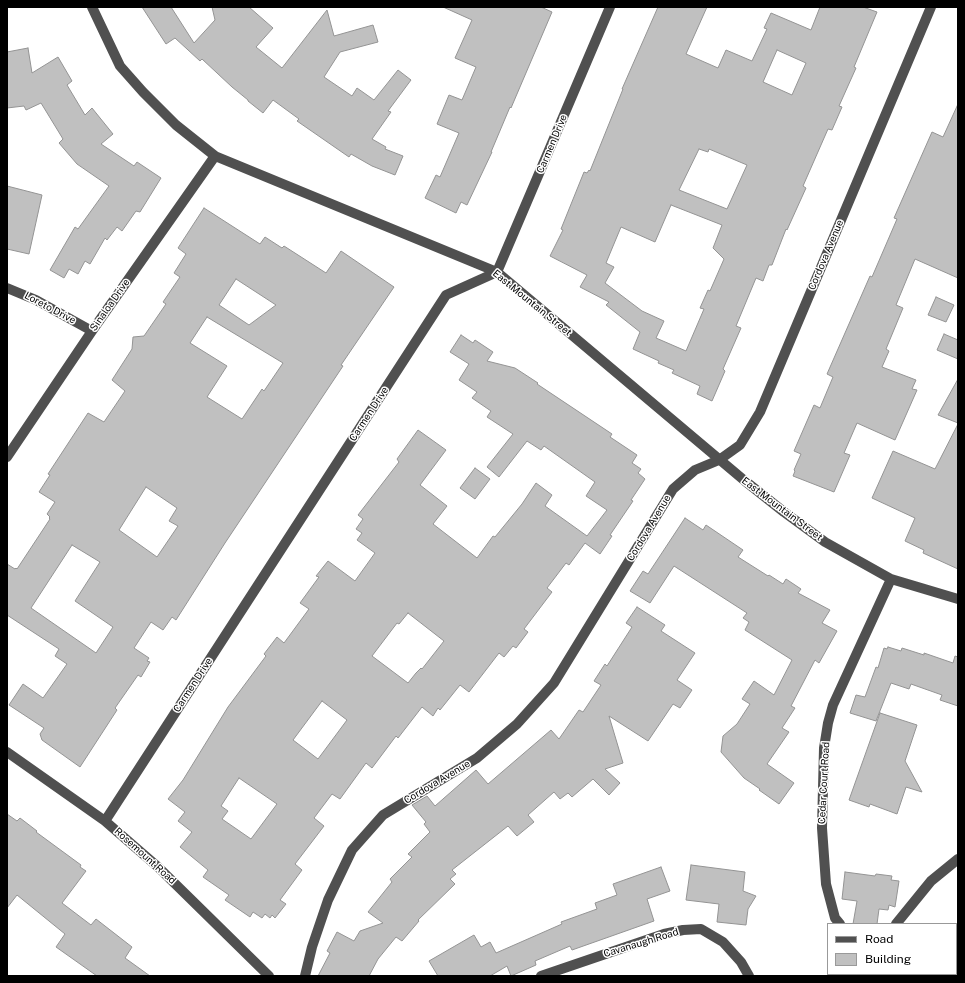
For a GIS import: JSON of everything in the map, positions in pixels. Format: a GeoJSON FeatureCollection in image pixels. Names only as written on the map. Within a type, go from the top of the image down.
{"type":"FeatureCollection","features":[{"type":"Feature","properties":{"kind":"street","name":"East Mountain Street"},"geometry":{"type":"LineString","coordinates":[[92,7],[120,66],[142,92],[176,124],[215,156],[497,272],[719,460],[824,542],[891,579],[958,599]]}},
{"type":"Feature","properties":{"kind":"street","name":"Carmen Drive"},"geometry":{"type":"LineString","coordinates":[[106,821],[446,295],[497,272],[610,7]]}},
{"type":"Feature","properties":{"kind":"street","name":"Cordova Avenue"},"geometry":{"type":"LineString","coordinates":[[305,976],[312,947],[328,900],[352,850],[383,815],[477,758],[517,724],[554,683],[673,489],[695,470],[719,460],[740,445],[760,412],[931,7]]}},
{"type":"Feature","properties":{"kind":"street","name":"Sinaloa Drive"},"geometry":{"type":"LineString","coordinates":[[7,456],[92,331],[215,156]]}},
{"type":"Feature","properties":{"kind":"street","name":"Loreto Drive"},"geometry":{"type":"LineString","coordinates":[[7,288],[36,300],[92,331]]}},
{"type":"Feature","properties":{"kind":"street","name":"Cedar Court Road"},"geometry":{"type":"LineString","coordinates":[[839,923],[835,918],[826,884],[822,828],[824,748],[833,704],[891,579]]}},
{"type":"Feature","properties":{"kind":"street","name":"Rosemount Road"},"geometry":{"type":"LineString","coordinates":[[7,752],[106,821],[158,867],[269,976]]}},
{"type":"Feature","properties":{"kind":"street"},"geometry":{"type":"LineString","coordinates":[[897,923],[930,881],[958,859]]}},
{"type":"Feature","properties":{"kind":"street","name":"Cavanaugh Road"},"geometry":{"type":"LineString","coordinates":[[540,976],[664,934],[683,930],[701,929],[723,942],[741,962],[749,976]]}},
{"type":"Feature","properties":{"kind":"building"},"geometry":{"type":"Polygon","coordinates":[[[142,7],[171,7],[194,43],[215,20],[212,7],[249,7],[273,28],[256,47],[282,68],[327,10],[334,36],[373,25],[378,42],[340,52],[324,77],[352,96],[357,88],[374,100],[398,70],[411,80],[388,111],[391,112],[372,139],[386,147],[385,149],[403,156],[395,175],[372,166],[351,154],[349,157],[297,121],[299,119],[273,100],[263,113],[202,59],[200,61],[175,38],[166,44],[142,7]]]}},
{"type":"Feature","properties":{"kind":"building"},"geometry":{"type":"Polygon","coordinates":[[[443,7],[541,7],[552,12],[492,152],[467,205],[461,202],[456,213],[425,198],[436,175],[440,177],[459,133],[437,124],[449,95],[462,100],[476,67],[455,58],[472,20],[443,7]]]}},
{"type":"Feature","properties":{"kind":"building"},"geometry":{"type":"Polygon","coordinates":[[[658,7],[707,7],[686,54],[718,68],[726,50],[752,61],[767,29],[764,28],[771,13],[811,30],[820,7],[863,7],[877,12],[854,67],[856,68],[839,106],[842,107],[832,130],[828,129],[803,186],[806,188],[787,230],[786,229],[772,265],[769,265],[763,281],[756,278],[736,326],[741,328],[723,369],[725,371],[712,401],[697,394],[700,386],[672,373],[674,370],[633,349],[640,332],[606,305],[609,302],[580,287],[587,275],[550,256],[563,230],[561,229],[584,172],[587,173],[589,170],[590,171],[622,89],[658,7]],[[777,50],[763,82],[792,95],[806,63],[777,50]],[[699,149],[679,190],[727,209],[747,165],[709,149],[708,152],[699,149]],[[671,205],[655,242],[621,227],[606,263],[614,267],[605,283],[642,311],[664,321],[656,338],[686,351],[704,309],[700,308],[708,290],[710,291],[724,259],[713,248],[722,225],[671,205]]]}},
{"type":"Feature","properties":{"kind":"building"},"geometry":{"type":"Polygon","coordinates":[[[28,48],[32,73],[58,57],[72,81],[67,85],[85,115],[92,108],[113,134],[101,144],[134,166],[137,162],[161,178],[140,212],[136,211],[122,231],[117,227],[107,240],[105,238],[90,264],[85,261],[78,274],[69,269],[64,278],[50,270],[75,227],[78,229],[109,186],[77,164],[59,143],[63,139],[41,103],[26,110],[24,106],[7,108],[7,52],[28,48]]]}},
{"type":"Feature","properties":{"kind":"building"},"geometry":{"type":"Polygon","coordinates":[[[958,104],[958,278],[915,259],[896,305],[903,308],[886,349],[889,351],[882,367],[916,380],[912,389],[917,390],[895,440],[857,423],[844,453],[850,455],[834,492],[793,476],[801,454],[794,451],[814,405],[820,408],[833,377],[827,374],[870,276],[872,277],[897,219],[894,218],[932,132],[943,137],[958,104]]]}},
{"type":"Feature","properties":{"kind":"building"},"geometry":{"type":"Polygon","coordinates":[[[7,186],[42,195],[29,254],[7,249],[7,186]]]}},
{"type":"Feature","properties":{"kind":"building"},"geometry":{"type":"Polygon","coordinates":[[[204,208],[260,244],[265,237],[282,248],[284,246],[326,273],[341,251],[394,287],[341,365],[343,366],[225,543],[176,620],[172,617],[163,630],[151,622],[134,648],[149,658],[147,661],[150,662],[141,677],[138,675],[115,708],[117,710],[80,767],[42,740],[40,734],[44,728],[9,705],[23,684],[43,698],[67,664],[55,656],[59,649],[7,615],[7,564],[17,569],[50,519],[47,514],[55,502],[39,492],[50,475],[48,474],[88,413],[104,422],[125,391],[112,380],[132,349],[133,337],[144,336],[166,304],[163,302],[180,277],[174,273],[186,254],[178,248],[204,208]],[[236,279],[219,305],[249,325],[276,305],[236,279]],[[207,317],[190,343],[227,366],[207,397],[242,419],[262,389],[264,391],[283,363],[207,317]],[[146,487],[119,530],[157,557],[178,526],[169,521],[177,508],[146,487]],[[72,545],[31,608],[96,653],[113,627],[75,601],[100,562],[72,545]]]}},
{"type":"Feature","properties":{"kind":"building"},"geometry":{"type":"Polygon","coordinates":[[[936,297],[954,305],[946,322],[928,315],[936,297]]]}},
{"type":"Feature","properties":{"kind":"building"},"geometry":{"type":"Polygon","coordinates":[[[944,334],[958,340],[958,359],[937,350],[944,334]]]}},
{"type":"Feature","properties":{"kind":"building"},"geometry":{"type":"Polygon","coordinates":[[[461,335],[473,343],[475,340],[493,352],[487,361],[515,368],[612,434],[610,437],[637,455],[632,463],[641,469],[638,473],[645,479],[631,500],[633,501],[610,535],[612,536],[600,554],[585,543],[569,565],[566,563],[547,588],[552,592],[524,629],[528,632],[516,648],[513,646],[504,657],[499,653],[469,692],[460,685],[440,710],[438,708],[433,716],[422,707],[398,738],[396,736],[372,768],[366,763],[340,799],[332,794],[314,818],[324,826],[295,864],[302,870],[280,900],[286,904],[275,918],[272,915],[270,918],[265,914],[262,918],[253,912],[250,917],[225,900],[229,895],[203,877],[208,870],[180,847],[192,832],[178,821],[185,812],[168,799],[183,780],[228,707],[266,656],[264,654],[277,637],[284,643],[309,609],[300,603],[319,577],[316,576],[328,561],[355,581],[375,553],[357,540],[362,533],[356,529],[363,519],[358,515],[399,462],[397,459],[418,430],[446,450],[420,485],[447,506],[433,524],[477,558],[493,536],[495,537],[522,504],[536,483],[552,495],[545,506],[587,536],[607,510],[586,496],[595,482],[544,446],[541,450],[527,441],[499,477],[487,467],[513,434],[487,417],[491,411],[472,398],[477,392],[459,380],[469,364],[450,352],[461,335]],[[408,613],[399,624],[397,623],[372,656],[408,683],[421,668],[422,669],[444,641],[408,613]],[[322,701],[293,740],[318,759],[347,720],[322,701]],[[239,778],[221,806],[228,811],[222,819],[251,839],[277,804],[239,778]]]}},
{"type":"Feature","properties":{"kind":"building"},"geometry":{"type":"Polygon","coordinates":[[[958,379],[958,423],[938,415],[958,379]]]}},
{"type":"Feature","properties":{"kind":"building"},"geometry":{"type":"Polygon","coordinates":[[[958,424],[958,569],[923,553],[924,550],[905,541],[915,518],[872,498],[893,451],[935,469],[958,424]]]}},
{"type":"Feature","properties":{"kind":"building"},"geometry":{"type":"Polygon","coordinates":[[[475,468],[490,479],[475,499],[460,488],[475,468]]]}},
{"type":"Feature","properties":{"kind":"building"},"geometry":{"type":"Polygon","coordinates":[[[685,518],[703,530],[706,525],[743,550],[738,557],[783,584],[786,579],[801,589],[798,593],[830,610],[822,623],[837,631],[819,663],[815,660],[791,706],[795,708],[782,728],[789,732],[767,764],[794,783],[779,804],[744,778],[721,752],[723,736],[737,724],[750,704],[742,699],[754,681],[774,695],[792,660],[745,630],[749,622],[743,618],[747,613],[674,566],[650,603],[630,591],[643,571],[648,574],[685,518]]]}},
{"type":"Feature","properties":{"kind":"building"},"geometry":{"type":"Polygon","coordinates":[[[637,607],[665,625],[661,631],[695,653],[677,680],[692,690],[680,708],[673,704],[648,741],[609,716],[623,763],[605,769],[620,783],[609,795],[593,779],[572,797],[568,793],[560,799],[554,792],[528,815],[534,822],[517,836],[508,826],[452,870],[456,874],[450,879],[455,884],[418,920],[419,921],[402,941],[396,937],[378,959],[369,976],[318,976],[330,953],[327,951],[337,932],[354,941],[360,931],[383,923],[368,912],[392,882],[390,879],[412,857],[408,854],[430,832],[424,824],[426,822],[412,805],[427,796],[435,806],[476,770],[488,784],[551,730],[559,739],[579,710],[583,712],[601,685],[594,681],[605,664],[607,666],[632,627],[626,623],[637,607]]]}},
{"type":"Feature","properties":{"kind":"building"},"geometry":{"type":"Polygon","coordinates":[[[888,647],[901,651],[902,648],[924,655],[924,653],[953,663],[955,656],[958,657],[958,706],[940,700],[942,695],[911,684],[909,689],[891,683],[876,721],[850,713],[856,695],[865,697],[876,667],[878,668],[884,648],[887,649],[888,647]]]}},
{"type":"Feature","properties":{"kind":"building"},"geometry":{"type":"Polygon","coordinates":[[[880,713],[917,725],[905,761],[922,792],[906,787],[897,814],[870,804],[869,807],[849,800],[880,713]]]}},
{"type":"Feature","properties":{"kind":"building"},"geometry":{"type":"Polygon","coordinates":[[[7,814],[17,821],[20,818],[37,831],[36,832],[81,865],[80,867],[86,871],[62,903],[91,925],[96,919],[132,947],[125,958],[150,976],[97,976],[56,947],[65,934],[17,895],[7,908],[7,814]]]}},
{"type":"Feature","properties":{"kind":"building"},"geometry":{"type":"Polygon","coordinates":[[[691,865],[745,872],[743,891],[756,896],[748,909],[746,925],[717,922],[719,904],[686,900],[691,865]]]}},
{"type":"Feature","properties":{"kind":"building"},"geometry":{"type":"Polygon","coordinates":[[[661,867],[670,891],[647,899],[654,921],[572,950],[570,946],[535,961],[536,965],[511,976],[507,966],[490,976],[438,976],[429,961],[474,935],[481,947],[490,942],[496,953],[562,924],[561,922],[597,909],[595,903],[617,895],[613,884],[661,867]]]}},
{"type":"Feature","properties":{"kind":"building"},"geometry":{"type":"Polygon","coordinates":[[[845,872],[875,876],[876,874],[892,876],[891,880],[899,881],[895,907],[889,905],[888,910],[879,909],[877,923],[853,923],[857,901],[842,899],[845,872]]]}}]}
